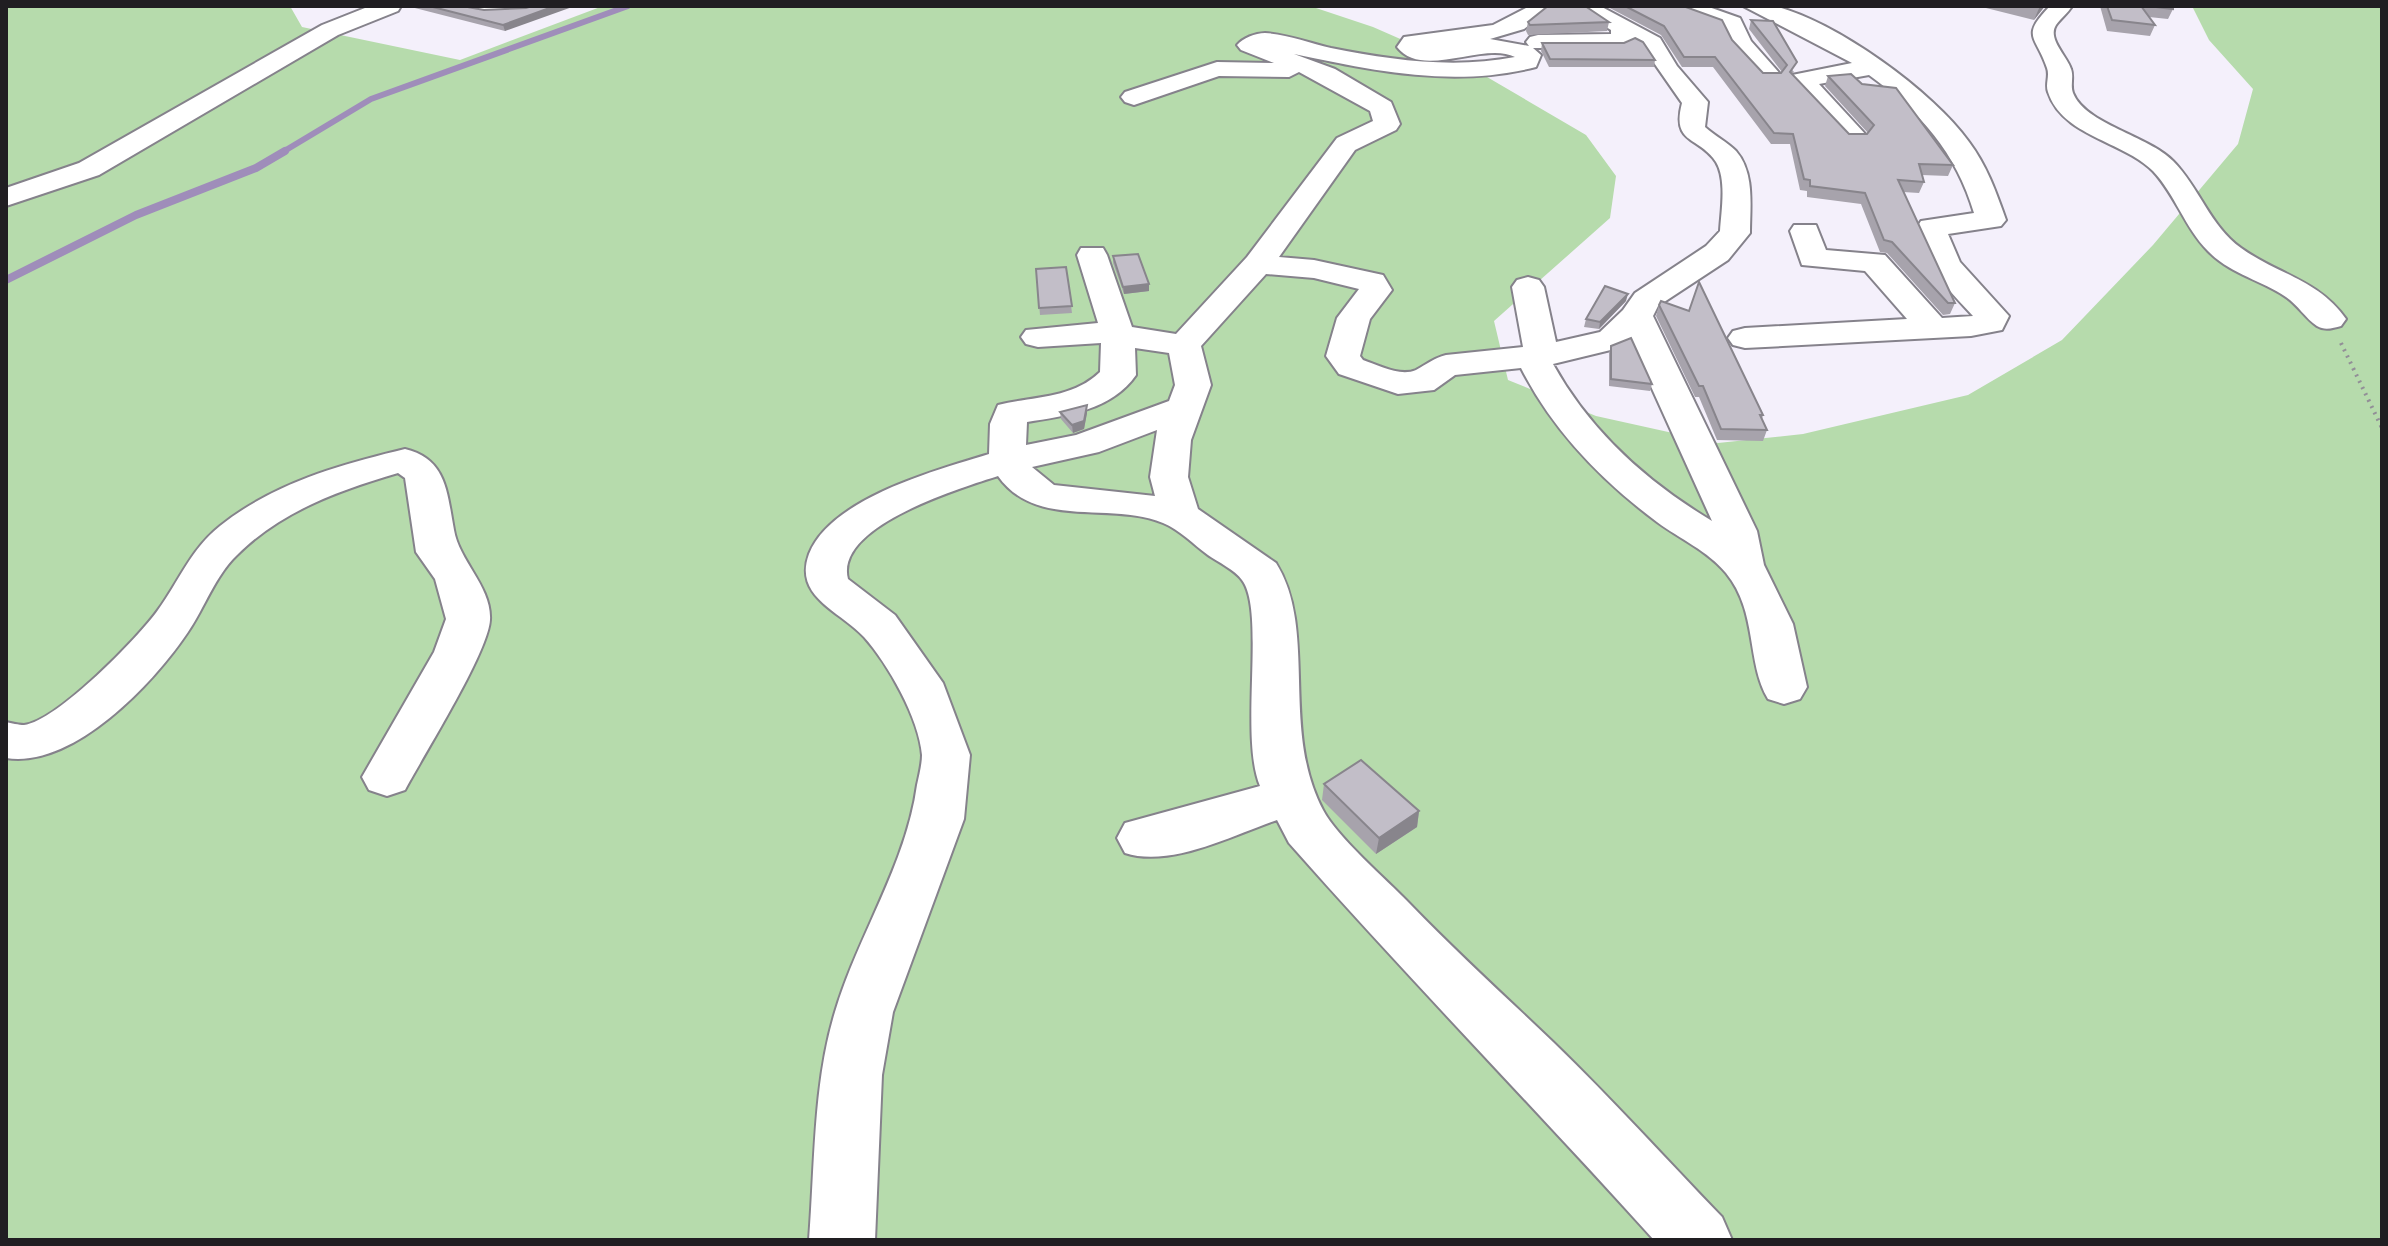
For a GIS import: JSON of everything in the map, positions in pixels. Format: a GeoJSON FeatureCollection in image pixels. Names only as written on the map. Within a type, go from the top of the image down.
{"type":"FeatureCollection","features":[{"type":"Feature","properties":{"kind":"street"},"geometry":{"type":"LineString","coordinates":[[6,197],[89,169],[317,37],[390,6]]}},
{"type":"Feature","properties":{"kind":"street"},"geometry":{"type":"LineString","coordinates":[[379,39],[391,18],[412,6]]}},
{"type":"Feature","properties":{"kind":"street"},"geometry":{"type":"LineString","coordinates":[[469,6],[533,6]]}},
{"type":"Feature","properties":{"kind":"street"},"geometry":{"type":"LineString","coordinates":[[1258,264],[1314,269],[1372,282],[1376,290],[1354,318],[1343,356],[1351,367],[1398,383],[1421,382],[1446,365],[1537,356],[1611,340],[1636,316],[1646,300],[1717,253],[1735,233],[1734,193],[1731,163],[1720,149],[1694,129],[1690,120],[1695,102],[1667,69],[1652,43],[1583,6]]}},
{"type":"Feature","properties":{"kind":"street"},"geometry":{"type":"LineString","coordinates":[[1686,6],[1732,23],[1740,43],[1769,75]]}},
{"type":"Feature","properties":{"kind":"street"},"geometry":{"type":"LineString","coordinates":[[1745,338],[1990,323],[1992,316],[1945,265],[1932,240],[1932,227],[1991,220],[1976,173],[1958,143],[1895,81],[1783,17],[1754,6]]}},
{"type":"Feature","properties":{"kind":"street"},"geometry":{"type":"LineString","coordinates":[[2061,6],[2043,25],[2042,35],[2060,69],[2058,89],[2065,102],[2092,125],[2151,154],[2182,189],[2222,248],[2305,291],[2329,319]]}},
{"type":"Feature","properties":{"kind":"street"},"geometry":{"type":"LineString","coordinates":[[1459,21],[1482,23],[1538,11]]}},
{"type":"Feature","properties":{"kind":"street"},"geometry":{"type":"LineString","coordinates":[[1184,345],[1258,264],[1346,144],[1387,124],[1382,107],[1307,66],[1249,45],[1263,40],[1399,70],[1497,68],[1528,62],[1529,55],[1512,48],[1436,53],[1409,47],[1412,42],[1468,36],[1522,23],[1538,11]]}},
{"type":"Feature","properties":{"kind":"street"},"geometry":{"type":"LineString","coordinates":[[1538,42],[1622,41],[1622,26]]}},
{"type":"Feature","properties":{"kind":"street"},"geometry":{"type":"LineString","coordinates":[[1134,97],[1217,69],[1276,70],[1307,66]]}},
{"type":"Feature","properties":{"kind":"street"},"geometry":{"type":"LineString","coordinates":[[1854,136],[1801,80],[1872,67]]}},
{"type":"Feature","properties":{"kind":"street"},"geometry":{"type":"LineString","coordinates":[[1805,231],[1813,258],[1874,262],[1933,328]]}},
{"type":"Feature","properties":{"kind":"street"},"geometry":{"type":"LineString","coordinates":[[1092,255],[1118,334],[1118,375],[1106,390],[1080,401],[1011,413],[1004,438],[1019,478],[1035,492],[1154,506],[1180,515],[1228,546],[1261,573],[1273,605],[1274,719],[1283,781],[1307,829],[1444,978],[1533,1063],[1699,1240]]}},
{"type":"Feature","properties":{"kind":"street"},"geometry":{"type":"LineString","coordinates":[[1528,287],[1537,356],[1549,391],[1577,432],[1638,489],[1743,565]]}},
{"type":"Feature","properties":{"kind":"street"},"geometry":{"type":"LineString","coordinates":[[1636,316],[1731,518],[1743,565],[1763,602],[1778,646],[1784,687]]}},
{"type":"Feature","properties":{"kind":"street"},"geometry":{"type":"LineString","coordinates":[[1038,337],[1118,334],[1184,345]]}},
{"type":"Feature","properties":{"kind":"street"},"geometry":{"type":"LineString","coordinates":[[1180,515],[1169,477],[1172,440],[1193,385],[1184,345]]}},
{"type":"Feature","properties":{"kind":"street"},"geometry":{"type":"LineString","coordinates":[[842,1240],[852,1075],[864,1012],[938,819],[946,755],[927,695],[879,626],[830,587],[825,575],[830,553],[853,528],[887,504],[929,485],[1011,460],[1086,444],[1184,408]]}},
{"type":"Feature","properties":{"kind":"street"},"geometry":{"type":"LineString","coordinates":[[6,740],[30,741],[56,732],[89,710],[172,623],[216,552],[250,523],[310,490],[361,471],[405,460],[424,474],[437,552],[456,577],[468,619],[457,652],[387,777]]}},
{"type":"Feature","properties":{"kind":"street"},"geometry":{"type":"LineString","coordinates":[[1143,838],[1185,830],[1290,796]]}},
{"type":"Feature","properties":{"kind":"path"},"geometry":{"type":"LineString","coordinates":[[2329,319],[2382,428]]}},
{"type":"Feature","properties":{"kind":"green space"},"geometry":{"type":"Polygon","coordinates":[[[6,6],[290,6],[302,27],[460,60],[603,6],[1310,6],[1373,27],[1487,77],[1586,135],[1616,176],[1610,218],[1494,321],[1508,380],[1596,416],[1718,443],[1803,434],[1968,395],[2062,340],[2153,245],[2238,144],[2253,89],[2209,40],[2192,6],[2382,6],[2382,1240],[6,1240],[6,6]]]}},
{"type":"Feature","properties":{"kind":"building"},"geometry":{"type":"Polygon","coordinates":[[[429,6],[484,10],[555,6],[503,25],[429,6]]]}},
{"type":"Feature","properties":{"kind":"building"},"geometry":{"type":"Polygon","coordinates":[[[1548,6],[1585,6],[1609,22],[1530,25],[1528,22],[1548,6]]]}},
{"type":"Feature","properties":{"kind":"building"},"geometry":{"type":"Polygon","coordinates":[[[1625,6],[1683,6],[1722,20],[1732,40],[1763,73],[1781,73],[1787,65],[1751,20],[1773,21],[1797,62],[1790,72],[1849,134],[1867,134],[1874,125],[1828,76],[1851,74],[1862,84],[1896,88],[1953,165],[1919,164],[1924,182],[1898,180],[1955,303],[1948,303],[1892,242],[1884,240],[1865,193],[1810,186],[1810,180],[1804,179],[1793,134],[1774,133],[1715,57],[1684,57],[1664,26],[1625,6]]]}},
{"type":"Feature","properties":{"kind":"building"},"geometry":{"type":"Polygon","coordinates":[[[2107,6],[2141,6],[2155,25],[2112,20],[2107,6]]]}},
{"type":"Feature","properties":{"kind":"building"},"geometry":{"type":"Polygon","coordinates":[[[1635,38],[1643,42],[1655,60],[1550,59],[1542,43],[1624,43],[1635,38]]]}},
{"type":"Feature","properties":{"kind":"building"},"geometry":{"type":"Polygon","coordinates":[[[1138,254],[1149,284],[1123,287],[1113,256],[1138,254]]]}},
{"type":"Feature","properties":{"kind":"building"},"geometry":{"type":"Polygon","coordinates":[[[1066,267],[1072,306],[1039,308],[1036,269],[1066,267]]]}},
{"type":"Feature","properties":{"kind":"building"},"geometry":{"type":"Polygon","coordinates":[[[1699,282],[1763,415],[1760,415],[1767,430],[1721,429],[1703,386],[1699,386],[1659,305],[1661,301],[1689,311],[1699,282]]]}},
{"type":"Feature","properties":{"kind":"building"},"geometry":{"type":"Polygon","coordinates":[[[1605,286],[1628,294],[1600,322],[1586,319],[1605,286]]]}},
{"type":"Feature","properties":{"kind":"building"},"geometry":{"type":"Polygon","coordinates":[[[1631,338],[1652,384],[1611,379],[1611,346],[1631,338]]]}},
{"type":"Feature","properties":{"kind":"building"},"geometry":{"type":"Polygon","coordinates":[[[1087,405],[1084,421],[1072,425],[1060,412],[1087,405]]]}},
{"type":"Feature","properties":{"kind":"building"},"geometry":{"type":"Polygon","coordinates":[[[1361,760],[1419,811],[1379,838],[1324,784],[1361,760]]]}},
{"type":"Feature","properties":{"kind":"waterway"},"geometry":{"type":"LineString","coordinates":[[281,153],[371,99],[628,6]]}},
{"type":"Feature","properties":{"kind":"waterway"},"geometry":{"type":"LineString","coordinates":[[6,280],[136,215],[256,168],[285,151]]}}]}
